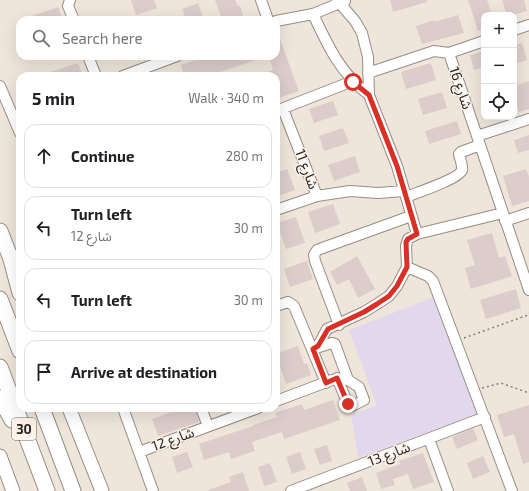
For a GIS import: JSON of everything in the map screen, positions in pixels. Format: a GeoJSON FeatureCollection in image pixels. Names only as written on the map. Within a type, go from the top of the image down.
{"type":"FeatureCollection","features":[{"type":"Feature","properties":{"kind":"highway"},"geometry":{"type":"LineString","coordinates":[[0,231],[16,278]]}},
{"type":"Feature","properties":{"kind":"highway"},"geometry":{"type":"LineString","coordinates":[[0,299],[16,341]]}},
{"type":"Feature","properties":{"kind":"highway","name":"30"},"geometry":{"type":"LineString","coordinates":[[0,367],[16,409]]}},
{"type":"Feature","properties":{"kind":"highway"},"geometry":{"type":"LineString","coordinates":[[0,398],[45,485]]}},
{"type":"Feature","properties":{"kind":"highway","name":"30"},"geometry":{"type":"LineString","coordinates":[[17,412],[45,485]]}},
{"type":"Feature","properties":{"kind":"highway","name":"30"},"geometry":{"type":"LineString","coordinates":[[44,412],[73,491]]}},
{"type":"Feature","properties":{"kind":"highway"},"geometry":{"type":"LineString","coordinates":[[52,412],[66,472]]}},
{"type":"Feature","properties":{"kind":"main road"},"geometry":{"type":"LineString","coordinates":[[11,260],[16,273]]}},
{"type":"Feature","properties":{"kind":"main road"},"geometry":{"type":"LineString","coordinates":[[71,412],[102,489]]}},
{"type":"Feature","properties":{"kind":"main road"},"geometry":{"type":"LineString","coordinates":[[0,456],[13,491]]}},
{"type":"Feature","properties":{"kind":"street"},"geometry":{"type":"LineString","coordinates":[[70,0],[68,6],[72,16]]}},
{"type":"Feature","properties":{"kind":"street"},"geometry":{"type":"LineString","coordinates":[[261,0],[267,16]]}},
{"type":"Feature","properties":{"kind":"street"},"geometry":{"type":"LineString","coordinates":[[280,20],[313,14],[341,1],[355,21],[362,33],[367,51],[369,95],[397,166],[417,234]]}},
{"type":"Feature","properties":{"kind":"street"},"geometry":{"type":"LineString","coordinates":[[313,14],[330,50],[342,69],[353,82],[369,95]]}},
{"type":"Feature","properties":{"kind":"street"},"geometry":{"type":"LineString","coordinates":[[517,29],[529,25]]}},
{"type":"Feature","properties":{"kind":"street","name":"شارع 16"},"geometry":{"type":"LineString","coordinates":[[481,42],[449,53],[529,290]]}},
{"type":"Feature","properties":{"kind":"street"},"geometry":{"type":"LineString","coordinates":[[368,73],[434,51],[449,53]]}},
{"type":"Feature","properties":{"kind":"street"},"geometry":{"type":"LineString","coordinates":[[90,60],[94,72]]}},
{"type":"Feature","properties":{"kind":"street"},"geometry":{"type":"LineString","coordinates":[[134,72],[166,60]]}},
{"type":"Feature","properties":{"kind":"street"},"geometry":{"type":"LineString","coordinates":[[280,110],[353,82]]}},
{"type":"Feature","properties":{"kind":"street"},"geometry":{"type":"LineString","coordinates":[[0,86],[16,115]]}},
{"type":"Feature","properties":{"kind":"street","name":"شارع 11"},"geometry":{"type":"LineString","coordinates":[[280,110],[317,196],[280,209]]}},
{"type":"Feature","properties":{"kind":"street"},"geometry":{"type":"LineString","coordinates":[[317,196],[350,191],[405,194],[442,183],[460,173],[462,167],[461,152],[478,141],[529,119]]}},
{"type":"Feature","properties":{"kind":"street"},"geometry":{"type":"LineString","coordinates":[[315,348],[326,330],[364,312],[389,296],[397,286],[407,267],[406,242],[408,239],[417,234],[529,213]]}},
{"type":"Feature","properties":{"kind":"street"},"geometry":{"type":"LineString","coordinates":[[339,325],[315,261],[314,256],[317,250],[412,216]]}},
{"type":"Feature","properties":{"kind":"street"},"geometry":{"type":"LineString","coordinates":[[407,267],[428,276],[433,281],[512,491]]}},
{"type":"Feature","properties":{"kind":"street"},"geometry":{"type":"LineString","coordinates":[[280,305],[288,302],[294,306],[315,348],[326,383]]}},
{"type":"Feature","properties":{"kind":"street"},"geometry":{"type":"LineString","coordinates":[[280,400],[341,376],[335,344],[332,343],[315,348]]}},
{"type":"Feature","properties":{"kind":"street"},"geometry":{"type":"LineString","coordinates":[[124,412],[153,491]]}},
{"type":"Feature","properties":{"kind":"street","name":"شارع 12"},"geometry":{"type":"LineString","coordinates":[[203,412],[208,426]]}},
{"type":"Feature","properties":{"kind":"street","name":"شارع 12"},"geometry":{"type":"LineString","coordinates":[[139,452],[247,412]]}},
{"type":"Feature","properties":{"kind":"street"},"geometry":{"type":"LineString","coordinates":[[429,439],[485,417]]}},
{"type":"Feature","properties":{"kind":"street","name":"شارع 13"},"geometry":{"type":"LineString","coordinates":[[296,490],[429,439],[448,491]]}},
{"type":"Feature","properties":{"kind":"path"},"geometry":{"type":"LineString","coordinates":[[455,341],[528,315],[529,313]]}},
{"type":"Feature","properties":{"kind":"path"},"geometry":{"type":"LineString","coordinates":[[474,390],[501,382],[529,393]]}},
{"type":"Feature","properties":{"kind":"shaded area"},"geometry":{"type":"Polygon","coordinates":[[[437,296],[482,412],[358,458],[351,415],[377,405],[349,330],[437,296]]]}},
{"type":"Feature","properties":{"kind":"building"},"geometry":{"type":"Polygon","coordinates":[[[131,0],[154,0],[157,8],[136,15],[131,0]]]}},
{"type":"Feature","properties":{"kind":"building"},"geometry":{"type":"Polygon","coordinates":[[[215,0],[235,0],[238,6],[240,6],[244,16],[221,16],[215,0]]]}},
{"type":"Feature","properties":{"kind":"building"},"geometry":{"type":"Polygon","coordinates":[[[390,0],[427,0],[427,2],[393,12],[390,0]]]}},
{"type":"Feature","properties":{"kind":"building"},"geometry":{"type":"Polygon","coordinates":[[[468,0],[487,0],[491,12],[481,12],[481,30],[478,31],[468,0]]]}},
{"type":"Feature","properties":{"kind":"building"},"geometry":{"type":"Polygon","coordinates":[[[502,0],[524,0],[527,11],[517,14],[517,12],[506,12],[502,0]]]}},
{"type":"Feature","properties":{"kind":"building"},"geometry":{"type":"Polygon","coordinates":[[[198,3],[203,16],[185,16],[182,9],[198,3]]]}},
{"type":"Feature","properties":{"kind":"building"},"geometry":{"type":"Polygon","coordinates":[[[58,7],[61,16],[32,16],[58,7]]]}},
{"type":"Feature","properties":{"kind":"building"},"geometry":{"type":"Polygon","coordinates":[[[458,15],[464,33],[422,44],[416,26],[458,15]]]}},
{"type":"Feature","properties":{"kind":"building"},"geometry":{"type":"Polygon","coordinates":[[[280,39],[299,91],[280,98],[280,72],[267,72],[273,70],[270,60],[280,60],[280,39]]]}},
{"type":"Feature","properties":{"kind":"building"},"geometry":{"type":"Polygon","coordinates":[[[522,43],[527,60],[517,63],[517,48],[517,44],[522,43]]]}},
{"type":"Feature","properties":{"kind":"building"},"geometry":{"type":"Polygon","coordinates":[[[481,52],[481,68],[474,70],[470,55],[481,52]]]}},
{"type":"Feature","properties":{"kind":"building"},"geometry":{"type":"Polygon","coordinates":[[[195,60],[255,60],[221,72],[183,72],[181,65],[195,60]]]}},
{"type":"Feature","properties":{"kind":"building"},"geometry":{"type":"Polygon","coordinates":[[[78,63],[81,72],[51,72],[78,63]]]}},
{"type":"Feature","properties":{"kind":"building"},"geometry":{"type":"Polygon","coordinates":[[[431,63],[436,80],[406,89],[401,72],[431,63]]]}},
{"type":"Feature","properties":{"kind":"building"},"geometry":{"type":"Polygon","coordinates":[[[529,81],[529,109],[519,112],[517,105],[517,85],[529,81]]]}},
{"type":"Feature","properties":{"kind":"building"},"geometry":{"type":"Polygon","coordinates":[[[442,92],[447,108],[423,115],[418,99],[442,92]]]}},
{"type":"Feature","properties":{"kind":"building"},"geometry":{"type":"Polygon","coordinates":[[[333,101],[338,115],[314,123],[309,109],[333,101]]]}},
{"type":"Feature","properties":{"kind":"building"},"geometry":{"type":"Polygon","coordinates":[[[457,121],[461,134],[429,144],[425,131],[457,121]]]}},
{"type":"Feature","properties":{"kind":"building"},"geometry":{"type":"Polygon","coordinates":[[[343,128],[349,143],[324,151],[319,136],[343,128]]]}},
{"type":"Feature","properties":{"kind":"building"},"geometry":{"type":"Polygon","coordinates":[[[529,135],[529,150],[518,153],[514,140],[529,135]]]}},
{"type":"Feature","properties":{"kind":"building"},"geometry":{"type":"Polygon","coordinates":[[[355,156],[360,172],[334,181],[328,165],[355,156]]]}},
{"type":"Feature","properties":{"kind":"building"},"geometry":{"type":"Polygon","coordinates":[[[287,169],[295,190],[280,195],[280,172],[287,169]]]}},
{"type":"Feature","properties":{"kind":"building"},"geometry":{"type":"Polygon","coordinates":[[[526,169],[529,177],[529,201],[512,206],[503,176],[526,169]]]}},
{"type":"Feature","properties":{"kind":"building"},"geometry":{"type":"Polygon","coordinates":[[[333,204],[340,224],[315,233],[308,212],[333,204]]]}},
{"type":"Feature","properties":{"kind":"building"},"geometry":{"type":"Polygon","coordinates":[[[296,217],[305,243],[286,249],[280,232],[280,222],[296,217]]]}},
{"type":"Feature","properties":{"kind":"building"},"geometry":{"type":"Polygon","coordinates":[[[492,233],[499,258],[505,256],[512,276],[471,289],[465,268],[475,265],[467,240],[492,233]]]}},
{"type":"Feature","properties":{"kind":"building"},"geometry":{"type":"Polygon","coordinates":[[[357,256],[375,289],[358,298],[349,279],[337,285],[330,272],[357,256]]]}},
{"type":"Feature","properties":{"kind":"building"},"geometry":{"type":"Polygon","coordinates":[[[307,261],[313,279],[290,287],[284,269],[307,261]]]}},
{"type":"Feature","properties":{"kind":"building"},"geometry":{"type":"Polygon","coordinates":[[[516,289],[521,308],[486,319],[480,300],[516,289]]]}},
{"type":"Feature","properties":{"kind":"building"},"geometry":{"type":"Polygon","coordinates":[[[298,346],[304,364],[307,363],[311,375],[286,384],[280,366],[280,353],[298,346]]]}},
{"type":"Feature","properties":{"kind":"building"},"geometry":{"type":"Polygon","coordinates":[[[333,400],[340,420],[284,439],[282,432],[252,442],[255,451],[231,459],[229,452],[204,460],[199,444],[277,417],[275,413],[302,404],[304,410],[333,400]]]}},
{"type":"Feature","properties":{"kind":"building"},"geometry":{"type":"Polygon","coordinates":[[[529,405],[529,462],[523,464],[514,434],[504,437],[497,415],[529,405]]]}},
{"type":"Feature","properties":{"kind":"building"},"geometry":{"type":"Polygon","coordinates":[[[172,412],[196,412],[199,422],[158,436],[152,419],[172,412]]]}},
{"type":"Feature","properties":{"kind":"building"},"geometry":{"type":"Polygon","coordinates":[[[473,428],[478,440],[457,449],[452,437],[473,428]]]}},
{"type":"Feature","properties":{"kind":"building"},"geometry":{"type":"Polygon","coordinates":[[[327,445],[332,461],[320,465],[314,449],[327,445]]]}},
{"type":"Feature","properties":{"kind":"building"},"geometry":{"type":"Polygon","coordinates":[[[187,452],[193,467],[177,473],[172,457],[187,452]]]}},
{"type":"Feature","properties":{"kind":"building"},"geometry":{"type":"Polygon","coordinates":[[[300,452],[306,469],[292,474],[286,457],[300,452]]]}},
{"type":"Feature","properties":{"kind":"building"},"geometry":{"type":"Polygon","coordinates":[[[423,453],[434,482],[413,489],[408,474],[393,479],[395,485],[381,489],[376,473],[400,464],[399,461],[423,453]]]}},
{"type":"Feature","properties":{"kind":"building"},"geometry":{"type":"Polygon","coordinates":[[[483,456],[490,472],[473,479],[467,463],[483,456]]]}},
{"type":"Feature","properties":{"kind":"building"},"geometry":{"type":"Polygon","coordinates":[[[270,463],[277,482],[264,486],[258,467],[270,463]]]}},
{"type":"Feature","properties":{"kind":"building"},"geometry":{"type":"Polygon","coordinates":[[[243,472],[249,491],[208,490],[231,482],[229,477],[243,472]]]}},
{"type":"Feature","properties":{"kind":"building"},"geometry":{"type":"Polygon","coordinates":[[[362,477],[367,491],[350,491],[347,483],[362,477]]]}},
{"type":"Feature","properties":{"kind":"route"},"geometry":{"type":"LineString","coordinates":[[348,404],[337,378],[326,383],[313,349],[318,346],[326,330],[364,312],[389,296],[404,276],[407,267],[406,242],[408,239],[417,234],[397,166],[369,95],[353,82]]}}]}
